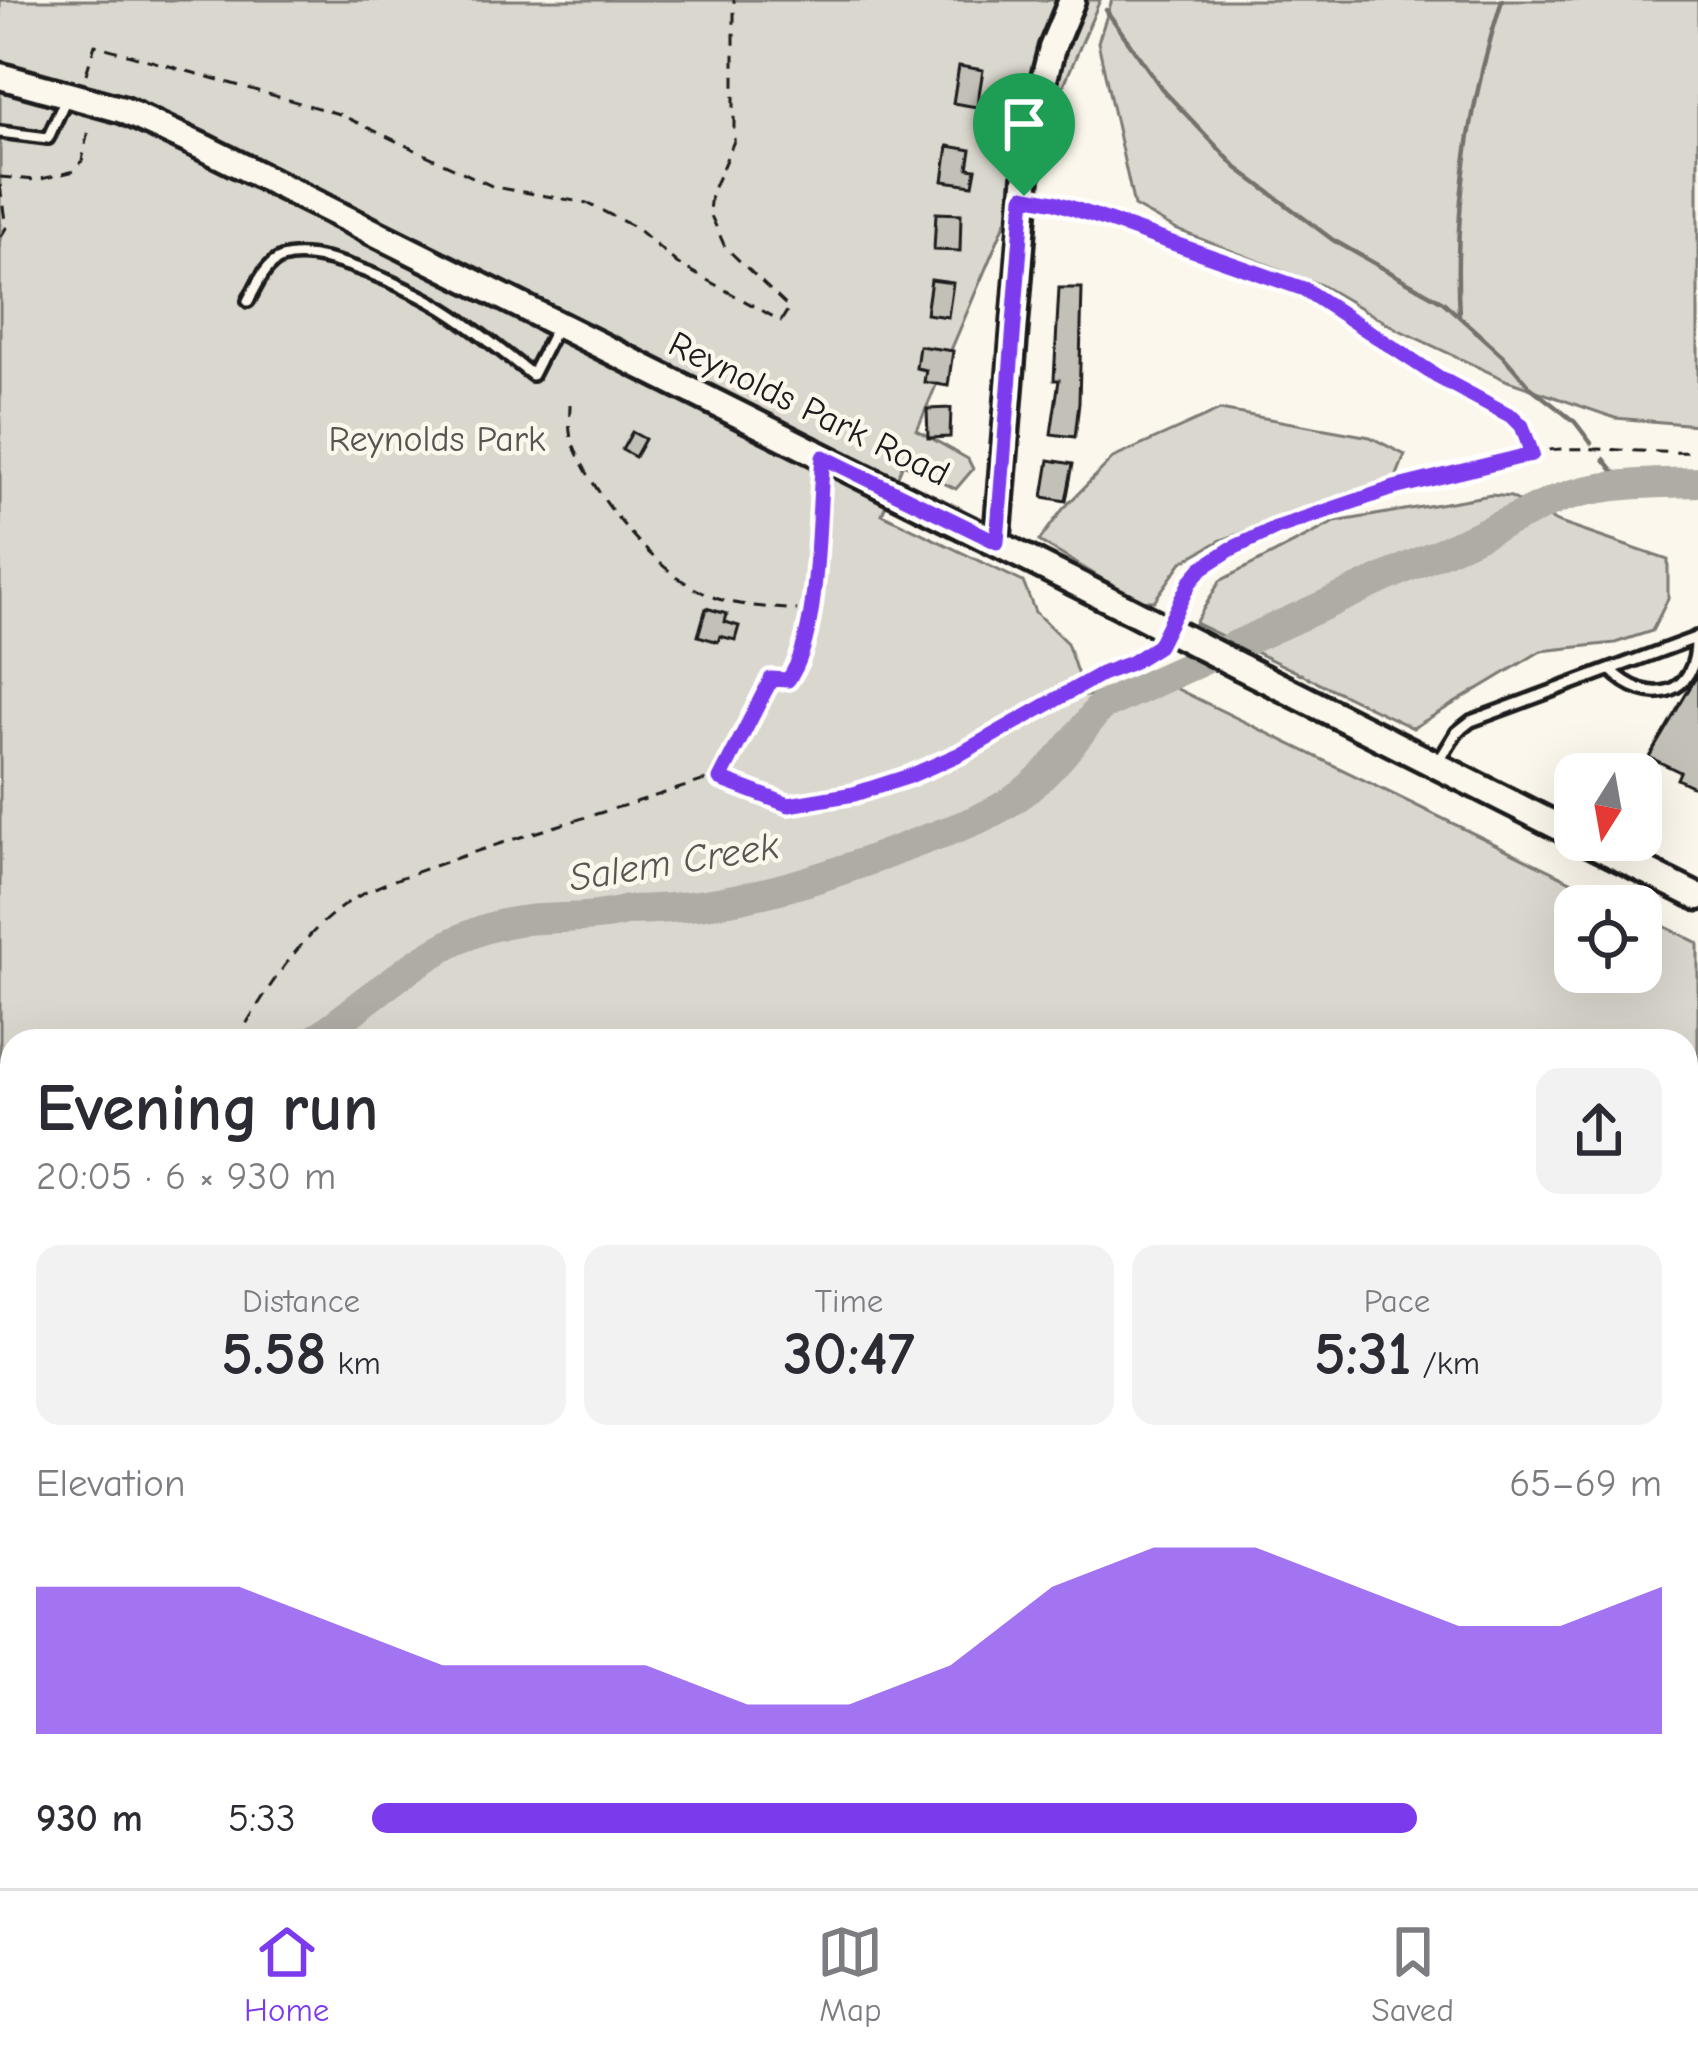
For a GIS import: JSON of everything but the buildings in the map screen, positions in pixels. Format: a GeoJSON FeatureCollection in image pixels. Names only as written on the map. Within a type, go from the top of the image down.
{"type":"FeatureCollection","features":[{"type":"Feature","properties":{"kind":"main road"},"geometry":{"type":"LineString","coordinates":[[997,542],[1024,196],[1037,96],[1072,0]]}},
{"type":"Feature","properties":{"kind":"main road","name":"Reynolds Park Road"},"geometry":{"type":"LineString","coordinates":[[0,76],[77,83],[1554,825]]}},
{"type":"Feature","properties":{"kind":"main road"},"geometry":{"type":"LineString","coordinates":[[1626,861],[1698,897]]}},
{"type":"Feature","properties":{"kind":"lane"},"geometry":{"type":"LineString","coordinates":[[0,132],[48,138],[77,83]]}},
{"type":"Feature","properties":{"kind":"lane"},"geometry":{"type":"LineString","coordinates":[[248,301],[266,271],[282,258],[319,259],[357,269],[431,302],[532,375],[558,324]]}},
{"type":"Feature","properties":{"kind":"lane"},"geometry":{"type":"LineString","coordinates":[[788,680],[801,658],[810,612],[823,457]]}},
{"type":"Feature","properties":{"kind":"lane"},"geometry":{"type":"LineString","coordinates":[[1436,766],[1457,732],[1471,721],[1697,637],[1692,669],[1671,692],[1633,688],[1611,670]]}},
{"type":"Feature","properties":{"kind":"path"},"geometry":{"type":"LineString","coordinates":[[77,83],[95,45],[339,114],[494,188],[558,196],[614,214],[678,264],[781,320],[789,308],[725,248],[709,212],[710,194],[734,141],[734,0]]}},
{"type":"Feature","properties":{"kind":"path"},"geometry":{"type":"LineString","coordinates":[[0,177],[37,180],[75,171],[82,161],[89,124]]}},
{"type":"Feature","properties":{"kind":"path"},"geometry":{"type":"LineString","coordinates":[[0,184],[6,228],[0,238]]}},
{"type":"Feature","properties":{"kind":"path"},"geometry":{"type":"LineString","coordinates":[[1024,196],[1055,202],[1304,289],[1438,377],[1513,417],[1522,426],[1532,454]]}},
{"type":"Feature","properties":{"kind":"path"},"geometry":{"type":"LineString","coordinates":[[570,404],[572,443],[597,490],[663,566],[711,597],[810,612]]}},
{"type":"Feature","properties":{"kind":"path"},"geometry":{"type":"LineString","coordinates":[[1174,620],[1179,602],[1202,568],[1261,535],[1394,488],[1561,449],[1698,452]]}},
{"type":"Feature","properties":{"kind":"path"},"geometry":{"type":"LineString","coordinates":[[243,1029],[310,935],[352,900],[571,819],[708,778],[789,805],[854,794],[910,776],[960,754],[1101,674],[1131,663],[1158,646],[1166,633]]}},
{"type":"Feature","properties":{"kind":"path"},"geometry":{"type":"LineString","coordinates":[[720,779],[771,679],[788,680]]}},
{"type":"Feature","properties":{"kind":"green space","name":"Reynolds Park"},"geometry":{"type":"Polygon","coordinates":[[[0,0],[1100,0],[917,430],[968,459],[973,469],[956,489],[903,464],[882,514],[1023,582],[1035,612],[1067,643],[1085,696],[1167,684],[1579,885],[1554,885],[1554,993],[1662,993],[1662,925],[1698,943],[1698,1029],[0,1029],[0,0]]]}},
{"type":"Feature","properties":{"kind":"green space"},"geometry":{"type":"Polygon","coordinates":[[[1112,0],[1698,0],[1698,425],[1615,418],[1508,381],[1397,329],[1321,285],[1177,230],[1134,206],[1098,42],[1112,0]]]}},
{"type":"Feature","properties":{"kind":"green space"},"geometry":{"type":"Polygon","coordinates":[[[1220,410],[1370,437],[1405,455],[1395,480],[1221,540],[1182,562],[1154,601],[1139,601],[1039,541],[1113,458],[1220,410]]]}},
{"type":"Feature","properties":{"kind":"green space"},"geometry":{"type":"Polygon","coordinates":[[[1491,495],[1511,497],[1557,522],[1668,560],[1668,599],[1652,631],[1615,643],[1541,651],[1413,728],[1195,623],[1220,581],[1335,522],[1491,495]]]}},
{"type":"Feature","properties":{"kind":"waterway"},"geometry":{"type":"LineString","coordinates":[[1459,316],[1466,156],[1502,0]]}},
{"type":"Feature","properties":{"kind":"waterway"},"geometry":{"type":"LineString","coordinates":[[1106,10],[1162,89],[1237,168],[1333,240],[1443,302],[1530,387],[1575,422],[1591,443]]}},
{"type":"Feature","properties":{"kind":"waterway"},"geometry":{"type":"LineString","coordinates":[[1604,459],[1623,483]]}},
{"type":"Feature","properties":{"kind":"waterway","name":"Salem Creek"},"geometry":{"type":"LineString","coordinates":[[329,1029],[420,961],[491,927],[742,898],[813,879],[964,825],[1033,785],[1100,707],[1558,499],[1610,487],[1698,482]]}},
{"type":"Feature","properties":{"kind":"route"},"geometry":{"type":"LineString","coordinates":[[1024,196],[1055,202],[1304,289],[1438,377],[1513,417],[1522,426],[1532,454],[1394,488],[1276,528],[1231,549],[1190,582],[1158,646],[960,754],[910,776],[854,794],[789,805],[720,779],[771,679],[788,680],[801,658],[810,612],[823,457],[997,542],[1024,196]]}}]}
